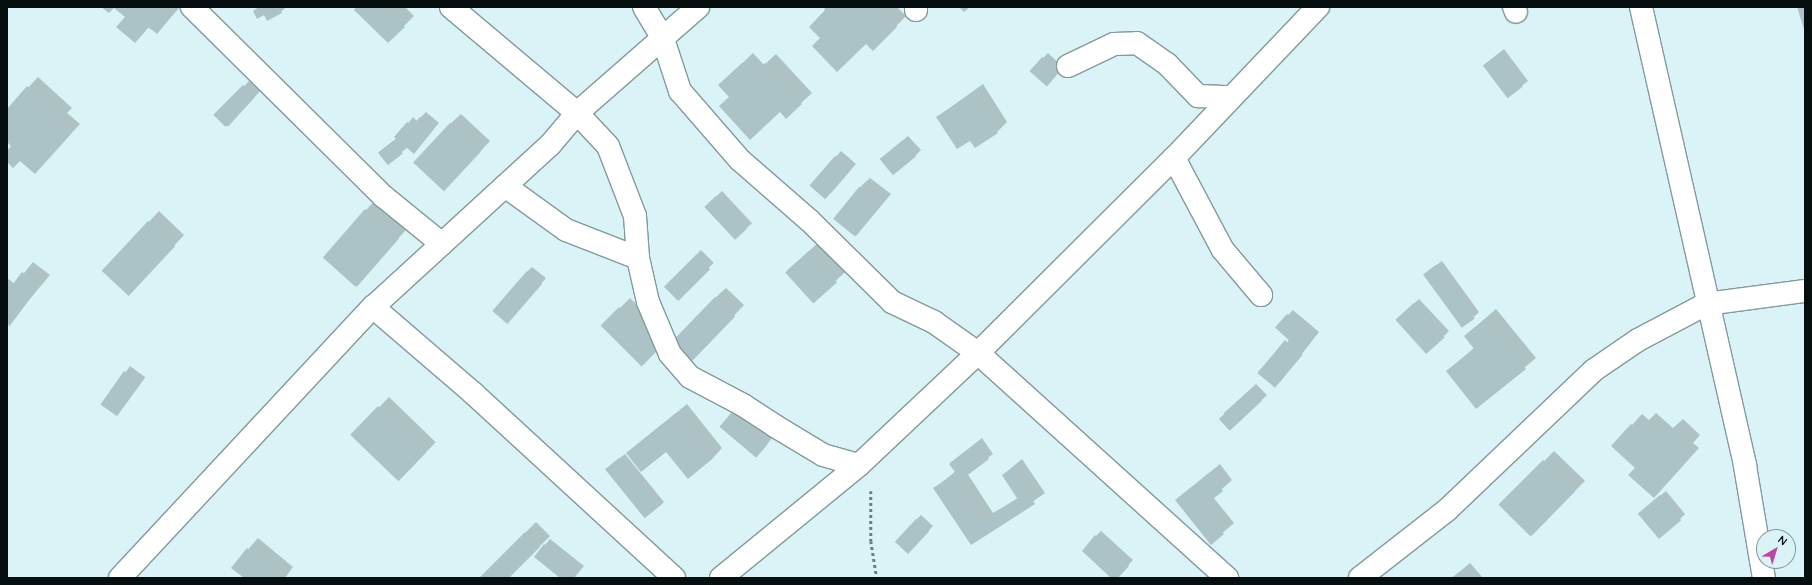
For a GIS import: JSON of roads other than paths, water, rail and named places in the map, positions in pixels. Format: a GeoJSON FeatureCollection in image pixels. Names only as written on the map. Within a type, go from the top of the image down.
{"type":"FeatureCollection","features":[{"type":"Feature","properties":{"kind":"street"},"geometry":{"type":"LineString","coordinates":[[192,7],[383,196],[442,244]]}},
{"type":"Feature","properties":{"kind":"street"},"geometry":{"type":"LineString","coordinates":[[451,7],[577,113],[608,146],[628,192],[635,216],[638,258],[648,302],[670,354],[690,377],[743,404],[823,455],[865,460]]}},
{"type":"Feature","properties":{"kind":"street"},"geometry":{"type":"LineString","coordinates":[[644,7],[662,39],[680,91],[740,160],[810,221],[892,302],[934,322],[978,354],[1227,578]]}},
{"type":"Feature","properties":{"kind":"street"},"geometry":{"type":"LineString","coordinates":[[120,578],[373,307],[550,145],[577,113],[698,7]]}},
{"type":"Feature","properties":{"kind":"street"},"geometry":{"type":"LineString","coordinates":[[721,578],[865,460],[978,354],[1174,158],[1318,7]]}},
{"type":"Feature","properties":{"kind":"street"},"geometry":{"type":"LineString","coordinates":[[1641,7],[1706,304],[1745,466],[1764,578]]}},
{"type":"Feature","properties":{"kind":"street"},"geometry":{"type":"LineString","coordinates":[[1068,66],[1114,44],[1137,43],[1167,64],[1198,96],[1231,97]]}},
{"type":"Feature","properties":{"kind":"street"},"geometry":{"type":"LineString","coordinates":[[1174,158],[1223,250],[1261,295]]}},
{"type":"Feature","properties":{"kind":"street"},"geometry":{"type":"LineString","coordinates":[[505,186],[566,230],[638,258]]}},
{"type":"Feature","properties":{"kind":"street"},"geometry":{"type":"LineString","coordinates":[[1360,578],[1447,510],[1594,370],[1638,340],[1706,304],[1805,291]]}},
{"type":"Feature","properties":{"kind":"street"},"geometry":{"type":"LineString","coordinates":[[373,307],[473,393],[674,578]]}}]}
